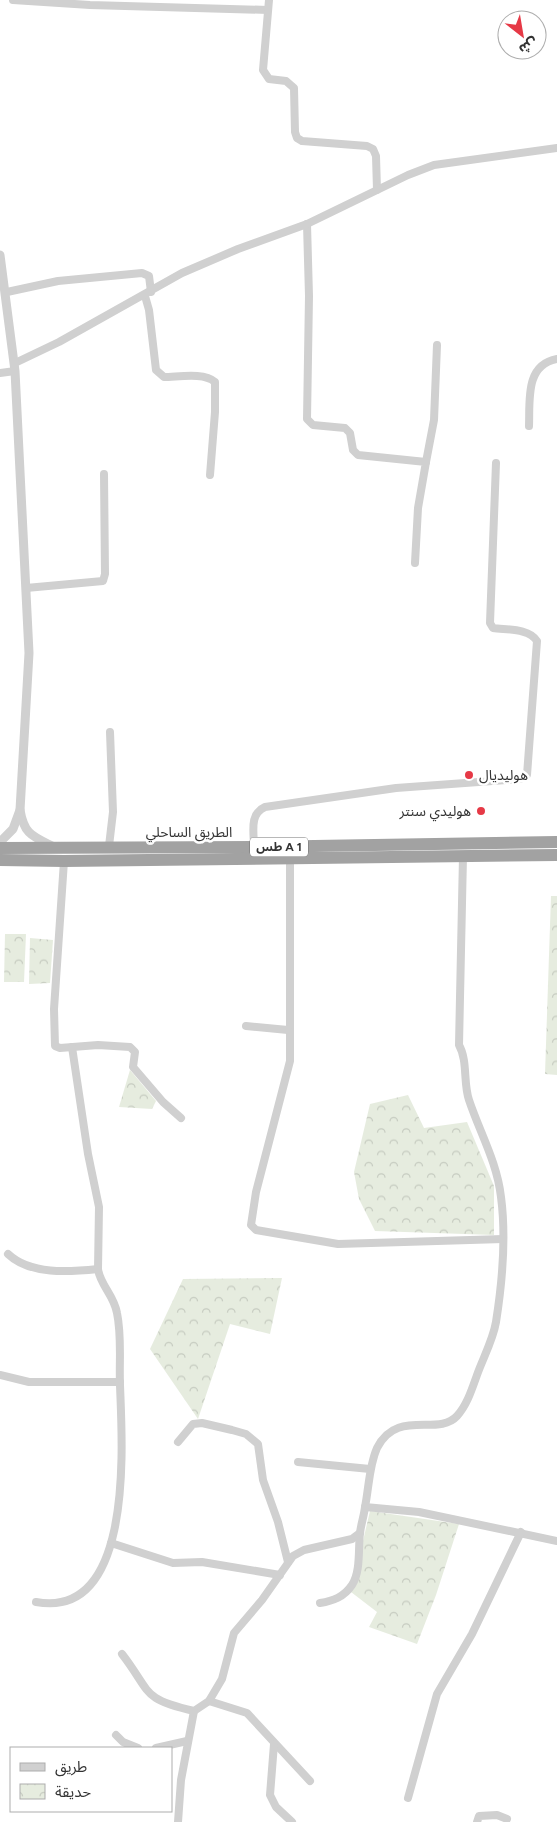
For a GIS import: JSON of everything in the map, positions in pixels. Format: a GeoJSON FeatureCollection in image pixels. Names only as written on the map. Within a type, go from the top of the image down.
{"type":"FeatureCollection","features":[{"type":"Feature","properties":{"kind":"highway","name":"الطريق الساحلي"},"geometry":{"type":"LineString","coordinates":[[0,848],[109,846],[254,847],[557,842]]}},
{"type":"Feature","properties":{"kind":"highway","name":"الطريق الساحلي"},"geometry":{"type":"LineString","coordinates":[[0,860],[64,861],[557,855]]}},
{"type":"Feature","properties":{"kind":"street"},"geometry":{"type":"LineString","coordinates":[[13,0],[90,5],[127,3],[268,10]]}},
{"type":"Feature","properties":{"kind":"street"},"geometry":{"type":"LineString","coordinates":[[268,0],[268,32],[263,70],[269,79],[286,81],[294,88],[295,132],[297,138],[302,141],[367,146],[373,149],[376,156],[377,190]]}},
{"type":"Feature","properties":{"kind":"street"},"geometry":{"type":"LineString","coordinates":[[0,373],[15,367],[207,261],[307,224],[434,165],[557,148]]}},
{"type":"Feature","properties":{"kind":"street"},"geometry":{"type":"LineString","coordinates":[[307,224],[309,296],[307,419],[313,425],[345,428],[350,433],[353,450],[358,455],[426,462]]}},
{"type":"Feature","properties":{"kind":"street"},"geometry":{"type":"LineString","coordinates":[[0,255],[7,292],[15,367],[29,653],[20,810],[23,824],[29,834],[53,847]]}},
{"type":"Feature","properties":{"kind":"street"},"geometry":{"type":"LineString","coordinates":[[7,292],[49,283],[142,273],[149,276],[149,310],[156,370],[164,377],[194,377],[212,379],[215,382],[215,412],[210,475]]}},
{"type":"Feature","properties":{"kind":"street"},"geometry":{"type":"LineString","coordinates":[[415,563],[418,508],[434,420],[437,345]]}},
{"type":"Feature","properties":{"kind":"street"},"geometry":{"type":"LineString","coordinates":[[529,426],[531,384],[535,371],[544,364],[557,359]]}},
{"type":"Feature","properties":{"kind":"street"},"geometry":{"type":"LineString","coordinates":[[254,847],[254,818],[258,811],[265,807],[396,788],[520,779],[526,775],[537,641],[528,632],[493,628],[490,623],[496,463]]}},
{"type":"Feature","properties":{"kind":"street"},"geometry":{"type":"LineString","coordinates":[[26,588],[103,581],[105,574],[104,474]]}},
{"type":"Feature","properties":{"kind":"street"},"geometry":{"type":"LineString","coordinates":[[109,846],[113,812],[110,732]]}},
{"type":"Feature","properties":{"kind":"street"},"geometry":{"type":"LineString","coordinates":[[0,842],[13,828],[20,810]]}},
{"type":"Feature","properties":{"kind":"street"},"geometry":{"type":"LineString","coordinates":[[320,1603],[334,1601],[352,1585],[360,1556],[360,1533],[370,1469],[378,1447],[395,1429],[409,1424],[450,1421],[457,1417],[466,1403],[496,1324],[503,1239],[499,1188],[491,1153],[468,1098],[463,1056],[459,1045],[463,856]]}},
{"type":"Feature","properties":{"kind":"street"},"geometry":{"type":"LineString","coordinates":[[290,857],[288,1030],[290,1062],[256,1192],[253,1228],[338,1244],[503,1239]]}},
{"type":"Feature","properties":{"kind":"street"},"geometry":{"type":"LineString","coordinates":[[64,861],[54,1010],[55,1042],[57,1047],[116,1045],[133,1049],[133,1066],[162,1102],[182,1118]]}},
{"type":"Feature","properties":{"kind":"street"},"geometry":{"type":"LineString","coordinates":[[246,1026],[288,1030]]}},
{"type":"Feature","properties":{"kind":"street"},"geometry":{"type":"LineString","coordinates":[[36,1602],[57,1604],[73,1598],[95,1578],[111,1543],[119,1513],[122,1476],[118,1315],[115,1302],[99,1277],[99,1207],[88,1154],[72,1047]]}},
{"type":"Feature","properties":{"kind":"street"},"geometry":{"type":"LineString","coordinates":[[8,1254],[19,1263],[41,1269],[67,1271],[98,1269]]}},
{"type":"Feature","properties":{"kind":"street"},"geometry":{"type":"LineString","coordinates":[[0,1375],[30,1382],[120,1382]]}},
{"type":"Feature","properties":{"kind":"street"},"geometry":{"type":"LineString","coordinates":[[178,1442],[192,1424],[202,1423],[246,1434],[254,1439],[260,1449],[263,1480],[278,1522],[288,1562]]}},
{"type":"Feature","properties":{"kind":"street"},"geometry":{"type":"LineString","coordinates":[[298,1462],[370,1469]]}},
{"type":"Feature","properties":{"kind":"street"},"geometry":{"type":"LineString","coordinates":[[365,1507],[419,1512],[557,1541]]}},
{"type":"Feature","properties":{"kind":"street"},"geometry":{"type":"LineString","coordinates":[[408,1798],[437,1694],[472,1634],[521,1532]]}},
{"type":"Feature","properties":{"kind":"street"},"geometry":{"type":"LineString","coordinates":[[178,1822],[181,1780],[187,1740],[194,1711],[209,1700],[225,1671],[234,1632],[280,1575],[288,1562],[304,1550],[352,1539],[360,1533]]}},
{"type":"Feature","properties":{"kind":"street"},"geometry":{"type":"LineString","coordinates":[[111,1543],[173,1563],[202,1562],[280,1575]]}},
{"type":"Feature","properties":{"kind":"street"},"geometry":{"type":"LineString","coordinates":[[122,1654],[152,1697],[166,1704],[194,1711]]}},
{"type":"Feature","properties":{"kind":"street"},"geometry":{"type":"LineString","coordinates":[[209,1700],[247,1713],[310,1781]]}},
{"type":"Feature","properties":{"kind":"street"},"geometry":{"type":"LineString","coordinates":[[116,1735],[123,1742],[136,1747]]}},
{"type":"Feature","properties":{"kind":"street"},"geometry":{"type":"LineString","coordinates":[[160,1747],[187,1740]]}},
{"type":"Feature","properties":{"kind":"street"},"geometry":{"type":"LineString","coordinates":[[274,1744],[270,1794],[276,1807],[292,1822]]}},
{"type":"Feature","properties":{"kind":"street"},"geometry":{"type":"LineString","coordinates":[[477,1822],[480,1816],[497,1815],[507,1819]]}},
{"type":"Feature","properties":{"kind":"green space"},"geometry":{"type":"Polygon","coordinates":[[[551,896],[557,896],[557,1075],[545,1074],[551,896]]]}},
{"type":"Feature","properties":{"kind":"green space"},"geometry":{"type":"Polygon","coordinates":[[[5,934],[26,934],[24,982],[4,982],[5,934]]]}},
{"type":"Feature","properties":{"kind":"green space"},"geometry":{"type":"Polygon","coordinates":[[[30,938],[53,940],[50,983],[29,984],[30,938]]]}},
{"type":"Feature","properties":{"kind":"green space"},"geometry":{"type":"Polygon","coordinates":[[[130,1070],[156,1101],[152,1109],[119,1107],[130,1070]]]}},
{"type":"Feature","properties":{"kind":"green space"},"geometry":{"type":"Polygon","coordinates":[[[408,1095],[424,1128],[467,1122],[494,1186],[494,1235],[375,1231],[359,1199],[354,1172],[370,1104],[408,1095]]]}},
{"type":"Feature","properties":{"kind":"green space"},"geometry":{"type":"Polygon","coordinates":[[[282,1278],[270,1334],[230,1324],[198,1419],[150,1349],[183,1279],[282,1278]]]}},
{"type":"Feature","properties":{"kind":"green space"},"geometry":{"type":"Polygon","coordinates":[[[370,1511],[459,1524],[436,1595],[417,1644],[369,1627],[377,1612],[351,1592],[370,1511]]]}},
{"type":"Feature","properties":{"kind":"place","name":"هوليديال"},"geometry":{"type":"Point","coordinates":[469,775]}},
{"type":"Feature","properties":{"kind":"place","name":"هوليدي سنتر"},"geometry":{"type":"Point","coordinates":[481,811]}}]}
